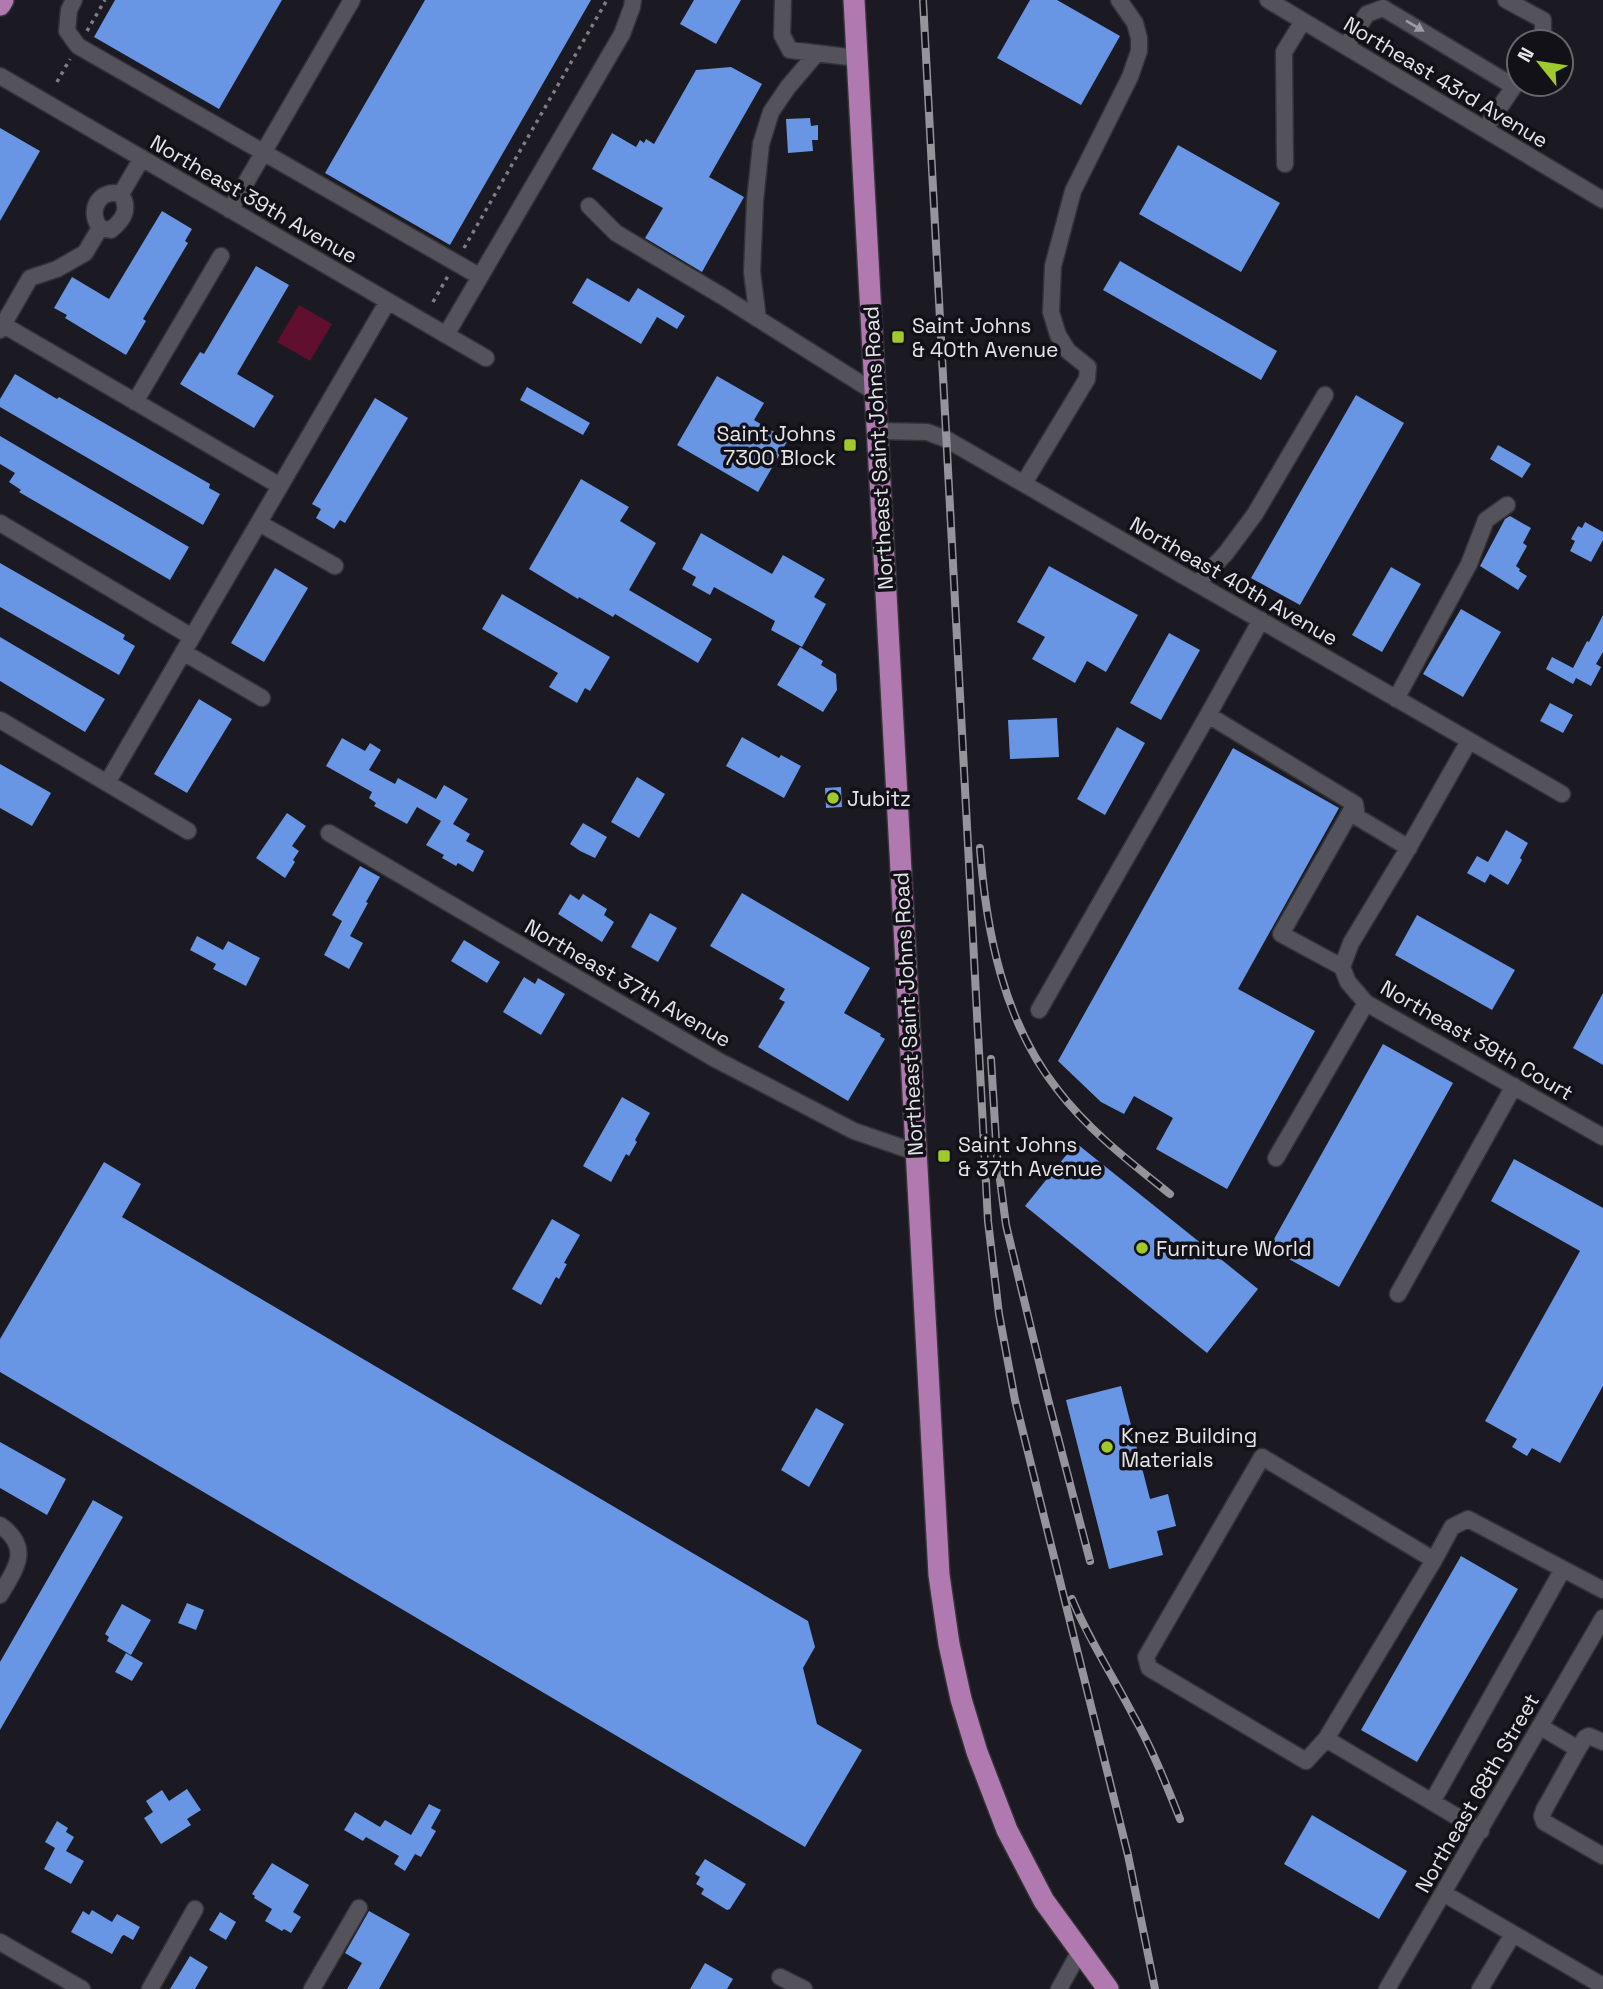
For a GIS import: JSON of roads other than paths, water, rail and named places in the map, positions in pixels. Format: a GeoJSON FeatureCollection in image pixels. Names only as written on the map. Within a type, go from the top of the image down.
{"type":"FeatureCollection","features":[{"type":"Feature","properties":{"kind":"main road"},"geometry":{"type":"LineString","coordinates":[[0,5],[3,0]]}},
{"type":"Feature","properties":{"kind":"main road","name":"Northeast Saint Johns Road"},"geometry":{"type":"LineString","coordinates":[[854,0],[939,1574],[949,1644],[961,1699],[977,1752],[1007,1829],[1044,1901],[1108,1989]]}},
{"type":"Feature","properties":{"kind":"street"},"geometry":{"type":"LineString","coordinates":[[74,0],[68,10],[67,30],[78,46],[480,276]]}},
{"type":"Feature","properties":{"kind":"street"},"geometry":{"type":"LineString","coordinates":[[230,210],[352,0]]}},
{"type":"Feature","properties":{"kind":"street"},"geometry":{"type":"LineString","coordinates":[[446,335],[622,34],[633,0]]}},
{"type":"Feature","properties":{"kind":"street"},"geometry":{"type":"LineString","coordinates":[[783,0],[782,35],[790,50],[857,58]]}},
{"type":"Feature","properties":{"kind":"street"},"geometry":{"type":"LineString","coordinates":[[1024,483],[1087,379],[1088,367],[1068,351],[1058,335],[1051,312],[1053,266],[1073,191],[1130,77],[1139,51],[1135,23],[1119,0]]}},
{"type":"Feature","properties":{"kind":"street","name":"Northeast 43rd Avenue"},"geometry":{"type":"LineString","coordinates":[[1268,0],[1603,200]]}},
{"type":"Feature","properties":{"kind":"street"},"geometry":{"type":"LineString","coordinates":[[1506,0],[1543,20],[1543,28]]}},
{"type":"Feature","properties":{"kind":"street"},"geometry":{"type":"LineString","coordinates":[[1346,46],[1367,14],[1383,8],[1505,76]]}},
{"type":"Feature","properties":{"kind":"street"},"geometry":{"type":"LineString","coordinates":[[1285,164],[1284,52],[1303,21]]}},
{"type":"Feature","properties":{"kind":"street"},"geometry":{"type":"LineString","coordinates":[[758,319],[752,272],[761,144],[771,112],[817,53]]}},
{"type":"Feature","properties":{"kind":"street","name":"Northeast 39th Avenue"},"geometry":{"type":"LineString","coordinates":[[0,76],[486,358]]}},
{"type":"Feature","properties":{"kind":"street"},"geometry":{"type":"LineString","coordinates":[[1485,130],[1506,98]]}},
{"type":"Feature","properties":{"kind":"street"},"geometry":{"type":"LineString","coordinates":[[121,194],[142,158]]}},
{"type":"Feature","properties":{"kind":"street"},"geometry":{"type":"LineString","coordinates":[[113,192],[121,194],[126,212],[120,222],[111,230],[100,228],[93,213],[97,204],[104,195],[113,192]]}},
{"type":"Feature","properties":{"kind":"street"},"geometry":{"type":"LineString","coordinates":[[589,206],[616,233],[876,393]]}},
{"type":"Feature","properties":{"kind":"street"},"geometry":{"type":"LineString","coordinates":[[100,228],[85,253],[57,269],[30,278],[1,326],[280,486]]}},
{"type":"Feature","properties":{"kind":"street"},"geometry":{"type":"LineString","coordinates":[[135,402],[221,256]]}},
{"type":"Feature","properties":{"kind":"street"},"geometry":{"type":"LineString","coordinates":[[107,783],[388,301]]}},
{"type":"Feature","properties":{"kind":"street"},"geometry":{"type":"LineString","coordinates":[[1198,583],[1226,553],[1255,514],[1325,395]]}},
{"type":"Feature","properties":{"kind":"street","name":"Northeast 40th Avenue"},"geometry":{"type":"LineString","coordinates":[[878,431],[934,434],[958,446],[1562,794]]}},
{"type":"Feature","properties":{"kind":"street"},"geometry":{"type":"LineString","coordinates":[[1396,698],[1469,564],[1486,520],[1507,505]]}},
{"type":"Feature","properties":{"kind":"street"},"geometry":{"type":"LineString","coordinates":[[0,523],[192,637]]}},
{"type":"Feature","properties":{"kind":"street"},"geometry":{"type":"LineString","coordinates":[[259,523],[335,566]]}},
{"type":"Feature","properties":{"kind":"street"},"geometry":{"type":"LineString","coordinates":[[1039,1010],[1261,620]]}},
{"type":"Feature","properties":{"kind":"street"},"geometry":{"type":"LineString","coordinates":[[183,652],[262,698]]}},
{"type":"Feature","properties":{"kind":"street"},"geometry":{"type":"LineString","coordinates":[[1208,715],[1355,804]]}},
{"type":"Feature","properties":{"kind":"street"},"geometry":{"type":"LineString","coordinates":[[0,720],[188,831]]}},
{"type":"Feature","properties":{"kind":"street"},"geometry":{"type":"LineString","coordinates":[[1355,804],[1281,934],[1342,967],[1351,943],[1409,848],[1469,741]]}},
{"type":"Feature","properties":{"kind":"street"},"geometry":{"type":"LineString","coordinates":[[1355,804],[1357,817],[1409,848]]}},
{"type":"Feature","properties":{"kind":"street","name":"Northeast 37th Avenue"},"geometry":{"type":"LineString","coordinates":[[329,833],[717,1060],[854,1131],[915,1152]]}},
{"type":"Feature","properties":{"kind":"street","name":"Northeast 39th Court"},"geometry":{"type":"LineString","coordinates":[[1342,967],[1348,982],[1366,1003],[1603,1136]]}},
{"type":"Feature","properties":{"kind":"street"},"geometry":{"type":"LineString","coordinates":[[1276,1158],[1366,1003]]}},
{"type":"Feature","properties":{"kind":"street"},"geometry":{"type":"LineString","coordinates":[[1398,1294],[1514,1086]]}},
{"type":"Feature","properties":{"kind":"street"},"geometry":{"type":"LineString","coordinates":[[1434,1560],[1262,1457],[1146,1657],[1149,1668],[1306,1761],[1326,1739],[1434,1560],[1452,1528],[1468,1519],[1603,1590]]}},
{"type":"Feature","properties":{"kind":"street"},"geometry":{"type":"LineString","coordinates":[[0,1525],[14,1538],[19,1550],[18,1565],[0,1595]]}},
{"type":"Feature","properties":{"kind":"street"},"geometry":{"type":"LineString","coordinates":[[1432,1802],[1563,1569]]}},
{"type":"Feature","properties":{"kind":"street","name":"Northeast 68th Street"},"geometry":{"type":"LineString","coordinates":[[1387,1989],[1602,1623]]}},
{"type":"Feature","properties":{"kind":"street"},"geometry":{"type":"LineString","coordinates":[[1541,1727],[1578,1749]]}},
{"type":"Feature","properties":{"kind":"street"},"geometry":{"type":"LineString","coordinates":[[1603,1742],[1589,1736],[1585,1738],[1542,1816],[1544,1822],[1603,1856]]}},
{"type":"Feature","properties":{"kind":"street"},"geometry":{"type":"LineString","coordinates":[[1326,1739],[1481,1831]]}},
{"type":"Feature","properties":{"kind":"street"},"geometry":{"type":"LineString","coordinates":[[1443,1893],[1601,1982]]}},
{"type":"Feature","properties":{"kind":"street"},"geometry":{"type":"LineString","coordinates":[[312,1989],[359,1908]]}},
{"type":"Feature","properties":{"kind":"street"},"geometry":{"type":"LineString","coordinates":[[150,1989],[195,1909]]}},
{"type":"Feature","properties":{"kind":"street"},"geometry":{"type":"LineString","coordinates":[[1480,1989],[1513,1934]]}},
{"type":"Feature","properties":{"kind":"street"},"geometry":{"type":"LineString","coordinates":[[0,1942],[82,1989]]}},
{"type":"Feature","properties":{"kind":"street"},"geometry":{"type":"LineString","coordinates":[[1059,1989],[1080,1951]]}},
{"type":"Feature","properties":{"kind":"street"},"geometry":{"type":"LineString","coordinates":[[780,1977],[804,1989]]}},
{"type":"Feature","properties":{"kind":"railway"},"geometry":{"type":"LineString","coordinates":[[923,0],[988,1221],[999,1314],[1015,1400],[1128,1855],[1155,1989]]}},
{"type":"Feature","properties":{"kind":"railway"},"geometry":{"type":"LineString","coordinates":[[980,848],[993,944],[1001,975],[1023,1035],[1039,1063],[1069,1104],[1110,1145],[1170,1194]]}},
{"type":"Feature","properties":{"kind":"railway"},"geometry":{"type":"LineString","coordinates":[[991,1059],[997,1157],[1006,1225],[1090,1561]]}},
{"type":"Feature","properties":{"kind":"railway"},"geometry":{"type":"LineString","coordinates":[[1072,1599],[1146,1740],[1180,1819]]}},
{"type":"Feature","properties":{"kind":"place","name":"Saint Johns & 40th Avenue"},"geometry":{"type":"Point","coordinates":[898,337]}},
{"type":"Feature","properties":{"kind":"place","name":"Saint Johns 7300 Block"},"geometry":{"type":"Point","coordinates":[850,445]}},
{"type":"Feature","properties":{"kind":"place","name":"Jubitz"},"geometry":{"type":"Point","coordinates":[833,798]}},
{"type":"Feature","properties":{"kind":"place","name":"Saint Johns & 37th Avenue"},"geometry":{"type":"Point","coordinates":[944,1156]}},
{"type":"Feature","properties":{"kind":"place","name":"Furniture World"},"geometry":{"type":"Point","coordinates":[1142,1248]}},
{"type":"Feature","properties":{"kind":"place","name":"Knez Building Materials"},"geometry":{"type":"Point","coordinates":[1107,1447]}}]}
